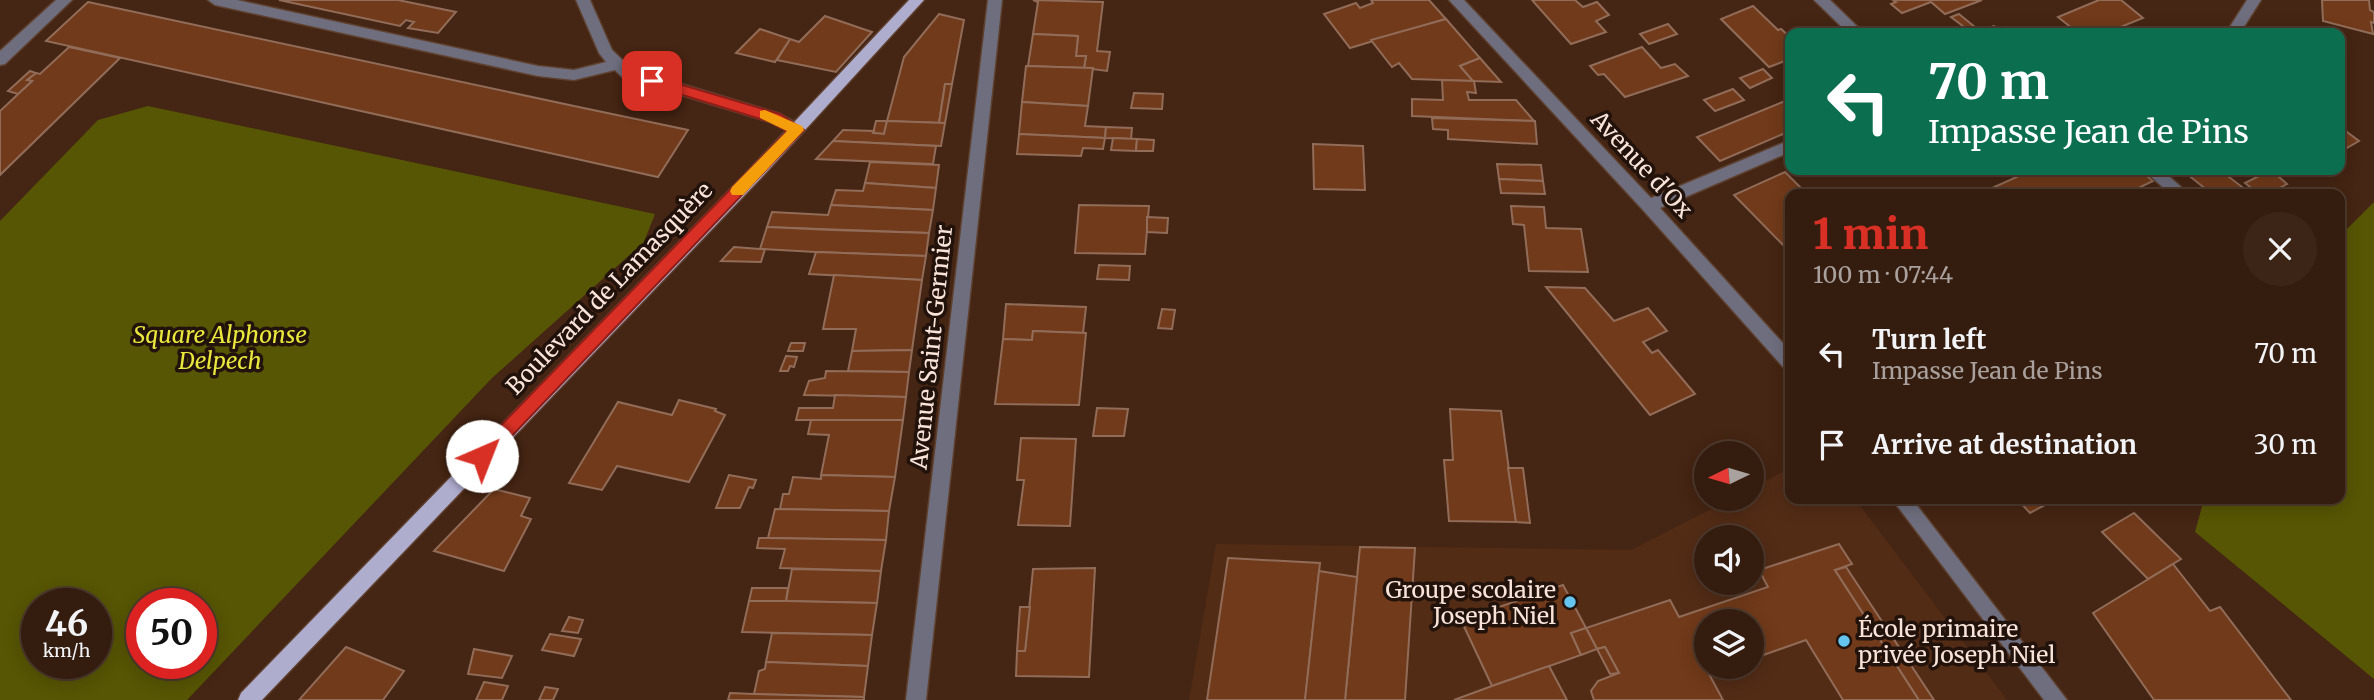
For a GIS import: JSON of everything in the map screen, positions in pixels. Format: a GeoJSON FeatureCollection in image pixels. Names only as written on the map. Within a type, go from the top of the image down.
{"type":"FeatureCollection","features":[{"type":"Feature","properties":{"kind":"main road","name":"Boulevard de Lamasquère"},"geometry":{"type":"LineString","coordinates":[[248,700],[797,130],[917,0]]}},
{"type":"Feature","properties":{"kind":"street"},"geometry":{"type":"LineString","coordinates":[[0,60],[65,0]]}},
{"type":"Feature","properties":{"kind":"street"},"geometry":{"type":"LineString","coordinates":[[215,0],[538,71],[573,75],[617,64]]}},
{"type":"Feature","properties":{"kind":"street"},"geometry":{"type":"LineString","coordinates":[[583,0],[606,53],[627,74],[775,118],[797,130]]}},
{"type":"Feature","properties":{"kind":"street","name":"Avenue Saint-Germier"},"geometry":{"type":"LineString","coordinates":[[916,700],[995,0]]}},
{"type":"Feature","properties":{"kind":"street","name":"Avenue d'Ox"},"geometry":{"type":"LineString","coordinates":[[1456,0],[1649,206],[1785,357]]}},
{"type":"Feature","properties":{"kind":"street"},"geometry":{"type":"LineString","coordinates":[[1821,0],[1852,28]]}},
{"type":"Feature","properties":{"kind":"street"},"geometry":{"type":"LineString","coordinates":[[2236,28],[2254,0]]}},
{"type":"Feature","properties":{"kind":"street"},"geometry":{"type":"LineString","coordinates":[[1649,206],[1785,148]]}},
{"type":"Feature","properties":{"kind":"street"},"geometry":{"type":"LineString","coordinates":[[2158,175],[2175,189]]}},
{"type":"Feature","properties":{"kind":"street"},"geometry":{"type":"LineString","coordinates":[[1905,504],[2057,700]]}},
{"type":"Feature","properties":{"kind":"shaded area","name":"Groupe scolaire Joseph Niel"},"geometry":{"type":"Polygon","coordinates":[[[1785,471],[1785,504],[1859,504],[2007,700],[1189,700],[1216,544],[1631,550],[1707,511],[1764,511],[1764,482],[1785,471]]]}},
{"type":"Feature","properties":{"kind":"green space","name":"Square Alphonse Delpech"},"geometry":{"type":"Polygon","coordinates":[[[148,106],[655,214],[644,242],[492,378],[217,668],[217,588],[126,588],[126,679],[207,679],[187,700],[0,700],[0,221],[98,120],[148,106]]]}},
{"type":"Feature","properties":{"kind":"green space"},"geometry":{"type":"Polygon","coordinates":[[[2374,202],[2374,679],[2195,532],[2203,504],[2345,504],[2345,231],[2374,202]]]}},
{"type":"Feature","properties":{"kind":"building"},"geometry":{"type":"Polygon","coordinates":[[[279,0],[398,0],[456,12],[438,33],[408,28],[414,22],[406,20],[400,26],[279,0]]]}},
{"type":"Feature","properties":{"kind":"building"},"geometry":{"type":"Polygon","coordinates":[[[1033,0],[1103,2],[1097,51],[1110,52],[1107,71],[1084,68],[1086,56],[1076,56],[1078,36],[1033,34],[1038,2],[1033,0]]]}},
{"type":"Feature","properties":{"kind":"building"},"geometry":{"type":"Polygon","coordinates":[[[1371,0],[1429,0],[1446,19],[1350,48],[1324,14],[1356,3],[1360,8],[1373,3],[1371,0]]]}},
{"type":"Feature","properties":{"kind":"building"},"geometry":{"type":"Polygon","coordinates":[[[1532,0],[1575,0],[1583,7],[1597,2],[1609,15],[1596,21],[1606,32],[1571,44],[1532,0]]]}},
{"type":"Feature","properties":{"kind":"building"},"geometry":{"type":"Polygon","coordinates":[[[1893,0],[1982,0],[1945,14],[1931,2],[1902,13],[1891,4],[1896,2],[1893,0]]]}},
{"type":"Feature","properties":{"kind":"building"},"geometry":{"type":"Polygon","coordinates":[[[2099,0],[2121,0],[2143,18],[2118,28],[2072,28],[2058,17],[2099,0]]]}},
{"type":"Feature","properties":{"kind":"building"},"geometry":{"type":"Polygon","coordinates":[[[2322,0],[2369,0],[2370,10],[2374,12],[2374,23],[2371,22],[2373,34],[2323,21],[2322,0]]]}},
{"type":"Feature","properties":{"kind":"building"},"geometry":{"type":"Polygon","coordinates":[[[88,2],[688,130],[658,177],[46,41],[88,2]]]}},
{"type":"Feature","properties":{"kind":"building"},"geometry":{"type":"Polygon","coordinates":[[[1753,6],[1778,30],[1785,33],[1785,61],[1769,67],[1721,19],[1753,6]]]}},
{"type":"Feature","properties":{"kind":"building"},"geometry":{"type":"Polygon","coordinates":[[[939,14],[964,20],[952,84],[945,84],[939,123],[887,121],[904,57],[939,14]]]}},
{"type":"Feature","properties":{"kind":"building"},"geometry":{"type":"Polygon","coordinates":[[[1959,14],[1976,28],[1965,28],[1951,17],[1959,14]]]}},
{"type":"Feature","properties":{"kind":"building"},"geometry":{"type":"Polygon","coordinates":[[[825,16],[872,32],[836,72],[777,60],[790,39],[799,42],[825,16]]]}},
{"type":"Feature","properties":{"kind":"building"},"geometry":{"type":"Polygon","coordinates":[[[1446,19],[1480,58],[1460,66],[1473,81],[1412,79],[1399,63],[1392,67],[1371,40],[1446,19]]]}},
{"type":"Feature","properties":{"kind":"building"},"geometry":{"type":"Polygon","coordinates":[[[1668,24],[1677,34],[1649,44],[1640,34],[1668,24]]]}},
{"type":"Feature","properties":{"kind":"building"},"geometry":{"type":"Polygon","coordinates":[[[760,29],[790,39],[775,62],[736,53],[760,29]]]}},
{"type":"Feature","properties":{"kind":"building"},"geometry":{"type":"Polygon","coordinates":[[[1033,34],[1078,36],[1076,56],[1086,56],[1084,68],[1028,66],[1033,34]]]}},
{"type":"Feature","properties":{"kind":"building"},"geometry":{"type":"Polygon","coordinates":[[[69,47],[120,58],[0,175],[0,111],[32,81],[27,80],[36,73],[40,74],[69,47]]]}},
{"type":"Feature","properties":{"kind":"building"},"geometry":{"type":"Polygon","coordinates":[[[1642,47],[1661,68],[1675,64],[1688,76],[1625,97],[1604,74],[1598,75],[1590,66],[1642,47]]]}},
{"type":"Feature","properties":{"kind":"building"},"geometry":{"type":"Polygon","coordinates":[[[1480,58],[1501,82],[1473,81],[1460,66],[1480,58]]]}},
{"type":"Feature","properties":{"kind":"building"},"geometry":{"type":"Polygon","coordinates":[[[1026,66],[1093,68],[1088,106],[1022,102],[1026,66]]]}},
{"type":"Feature","properties":{"kind":"building"},"geometry":{"type":"Polygon","coordinates":[[[1763,69],[1772,78],[1750,88],[1740,78],[1763,69]]]}},
{"type":"Feature","properties":{"kind":"building"},"geometry":{"type":"Polygon","coordinates":[[[30,71],[36,73],[27,80],[32,81],[18,94],[8,91],[30,71]]]}},
{"type":"Feature","properties":{"kind":"building"},"geometry":{"type":"Polygon","coordinates":[[[1442,80],[1474,81],[1476,93],[1467,92],[1469,100],[1516,100],[1534,121],[1412,116],[1412,99],[1443,100],[1442,80]]]}},
{"type":"Feature","properties":{"kind":"building"},"geometry":{"type":"Polygon","coordinates":[[[945,84],[952,84],[945,123],[939,123],[945,84]]]}},
{"type":"Feature","properties":{"kind":"building"},"geometry":{"type":"Polygon","coordinates":[[[1733,89],[1744,100],[1715,111],[1704,100],[1733,89]]]}},
{"type":"Feature","properties":{"kind":"building"},"geometry":{"type":"Polygon","coordinates":[[[1134,93],[1163,94],[1162,109],[1131,108],[1134,93]]]}},
{"type":"Feature","properties":{"kind":"building"},"geometry":{"type":"Polygon","coordinates":[[[1785,101],[1785,133],[1720,161],[1697,137],[1785,101]]]}},
{"type":"Feature","properties":{"kind":"building"},"geometry":{"type":"Polygon","coordinates":[[[1022,102],[1088,106],[1085,126],[1106,127],[1105,138],[1019,134],[1022,102]]]}},
{"type":"Feature","properties":{"kind":"building"},"geometry":{"type":"Polygon","coordinates":[[[1432,118],[1535,121],[1537,144],[1448,139],[1448,130],[1433,129],[1432,118]]]}},
{"type":"Feature","properties":{"kind":"building"},"geometry":{"type":"Polygon","coordinates":[[[876,121],[887,121],[884,134],[873,133],[876,121]]]}},
{"type":"Feature","properties":{"kind":"building"},"geometry":{"type":"Polygon","coordinates":[[[887,121],[945,123],[941,146],[833,141],[843,130],[884,134],[887,121]]]}},
{"type":"Feature","properties":{"kind":"building"},"geometry":{"type":"Polygon","coordinates":[[[1106,127],[1132,128],[1131,139],[1105,138],[1106,127]]]}},
{"type":"Feature","properties":{"kind":"building"},"geometry":{"type":"Polygon","coordinates":[[[2347,132],[2359,141],[2345,149],[2347,132]]]}},
{"type":"Feature","properties":{"kind":"building"},"geometry":{"type":"Polygon","coordinates":[[[1019,134],[1105,138],[1103,149],[1083,148],[1081,156],[1017,154],[1019,134]]]}},
{"type":"Feature","properties":{"kind":"building"},"geometry":{"type":"Polygon","coordinates":[[[1113,138],[1137,139],[1136,151],[1111,150],[1113,138]]]}},
{"type":"Feature","properties":{"kind":"building"},"geometry":{"type":"Polygon","coordinates":[[[1137,139],[1154,140],[1153,151],[1136,151],[1137,139]]]}},
{"type":"Feature","properties":{"kind":"building"},"geometry":{"type":"Polygon","coordinates":[[[833,141],[936,146],[933,164],[816,159],[833,141]]]}},
{"type":"Feature","properties":{"kind":"building"},"geometry":{"type":"Polygon","coordinates":[[[1313,144],[1363,146],[1365,190],[1314,189],[1313,144]]]}},
{"type":"Feature","properties":{"kind":"building"},"geometry":{"type":"Polygon","coordinates":[[[870,162],[939,165],[936,188],[865,183],[870,162]]]}},
{"type":"Feature","properties":{"kind":"building"},"geometry":{"type":"Polygon","coordinates":[[[1497,164],[1541,165],[1543,181],[1499,179],[1497,164]]]}},
{"type":"Feature","properties":{"kind":"building"},"geometry":{"type":"Polygon","coordinates":[[[1785,172],[1785,175],[1802,189],[1785,189],[1785,247],[1734,195],[1785,172]]]}},
{"type":"Feature","properties":{"kind":"building"},"geometry":{"type":"Polygon","coordinates":[[[2021,175],[2146,175],[2153,181],[2136,189],[1990,189],[2021,175]]]}},
{"type":"Feature","properties":{"kind":"building"},"geometry":{"type":"Polygon","coordinates":[[[2188,175],[2226,175],[2245,189],[2206,189],[2188,175]]]}},
{"type":"Feature","properties":{"kind":"building"},"geometry":{"type":"Polygon","coordinates":[[[2261,175],[2277,175],[2287,184],[2278,189],[2253,189],[2245,183],[2261,175]]]}},
{"type":"Feature","properties":{"kind":"building"},"geometry":{"type":"Polygon","coordinates":[[[1499,179],[1543,181],[1545,194],[1501,193],[1499,179]]]}},
{"type":"Feature","properties":{"kind":"building"},"geometry":{"type":"Polygon","coordinates":[[[865,183],[936,188],[933,210],[831,205],[836,190],[863,191],[865,183]]]}},
{"type":"Feature","properties":{"kind":"building"},"geometry":{"type":"Polygon","coordinates":[[[831,205],[933,210],[929,233],[767,227],[772,212],[828,215],[831,205]]]}},
{"type":"Feature","properties":{"kind":"building"},"geometry":{"type":"Polygon","coordinates":[[[1079,205],[1149,206],[1145,254],[1075,253],[1079,205]]]}},
{"type":"Feature","properties":{"kind":"building"},"geometry":{"type":"Polygon","coordinates":[[[1511,206],[1544,207],[1546,228],[1581,229],[1588,272],[1529,271],[1524,225],[1513,224],[1511,206]]]}},
{"type":"Feature","properties":{"kind":"building"},"geometry":{"type":"Polygon","coordinates":[[[1147,217],[1168,218],[1167,233],[1147,232],[1147,217]]]}},
{"type":"Feature","properties":{"kind":"building"},"geometry":{"type":"Polygon","coordinates":[[[767,227],[929,233],[926,256],[816,252],[760,249],[767,227]]]}},
{"type":"Feature","properties":{"kind":"building"},"geometry":{"type":"Polygon","coordinates":[[[734,247],[765,249],[761,262],[721,261],[734,247]]]}},
{"type":"Feature","properties":{"kind":"building"},"geometry":{"type":"Polygon","coordinates":[[[816,252],[926,256],[922,280],[809,274],[816,252]]]}},
{"type":"Feature","properties":{"kind":"building"},"geometry":{"type":"Polygon","coordinates":[[[1099,265],[1130,266],[1129,280],[1097,279],[1099,265]]]}},
{"type":"Feature","properties":{"kind":"building"},"geometry":{"type":"Polygon","coordinates":[[[834,275],[922,280],[912,350],[852,351],[856,329],[823,329],[834,275]]]}},
{"type":"Feature","properties":{"kind":"building"},"geometry":{"type":"Polygon","coordinates":[[[1546,287],[1585,288],[1614,321],[1648,308],[1667,331],[1643,342],[1652,353],[1658,350],[1695,394],[1650,415],[1546,287]]]}},
{"type":"Feature","properties":{"kind":"building"},"geometry":{"type":"Polygon","coordinates":[[[1006,304],[1086,307],[1083,333],[1033,331],[1032,340],[1003,339],[1006,304]]]}},
{"type":"Feature","properties":{"kind":"building"},"geometry":{"type":"Polygon","coordinates":[[[1162,309],[1175,310],[1172,329],[1158,328],[1162,309]]]}},
{"type":"Feature","properties":{"kind":"building"},"geometry":{"type":"Polygon","coordinates":[[[1033,331],[1086,333],[1079,405],[995,404],[1003,339],[1032,340],[1033,331]]]}},
{"type":"Feature","properties":{"kind":"building"},"geometry":{"type":"Polygon","coordinates":[[[791,343],[805,343],[803,351],[788,351],[791,343]]]}},
{"type":"Feature","properties":{"kind":"building"},"geometry":{"type":"Polygon","coordinates":[[[912,350],[909,372],[848,371],[852,351],[912,350]]]}},
{"type":"Feature","properties":{"kind":"building"},"geometry":{"type":"Polygon","coordinates":[[[786,356],[797,357],[794,367],[790,366],[788,371],[780,371],[786,356]]]}},
{"type":"Feature","properties":{"kind":"building"},"geometry":{"type":"Polygon","coordinates":[[[826,371],[909,372],[906,397],[804,395],[809,381],[825,378],[826,371]]]}},
{"type":"Feature","properties":{"kind":"building"},"geometry":{"type":"Polygon","coordinates":[[[835,395],[906,397],[903,420],[796,420],[799,408],[833,408],[835,395]]]}},
{"type":"Feature","properties":{"kind":"building"},"geometry":{"type":"Polygon","coordinates":[[[679,400],[716,409],[715,411],[725,415],[689,482],[617,466],[602,490],[569,483],[618,402],[672,415],[679,400]]]}},
{"type":"Feature","properties":{"kind":"building"},"geometry":{"type":"Polygon","coordinates":[[[1097,408],[1128,409],[1124,436],[1093,436],[1097,408]]]}},
{"type":"Feature","properties":{"kind":"building"},"geometry":{"type":"Polygon","coordinates":[[[1450,409],[1501,411],[1516,522],[1449,521],[1444,460],[1453,460],[1450,409]]]}},
{"type":"Feature","properties":{"kind":"building"},"geometry":{"type":"Polygon","coordinates":[[[811,420],[903,420],[895,477],[821,475],[829,435],[808,434],[811,420]]]}},
{"type":"Feature","properties":{"kind":"building"},"geometry":{"type":"Polygon","coordinates":[[[1021,438],[1076,439],[1070,526],[1018,525],[1024,480],[1017,480],[1021,438]]]}},
{"type":"Feature","properties":{"kind":"building"},"geometry":{"type":"Polygon","coordinates":[[[1508,468],[1523,468],[1530,523],[1516,522],[1508,468]]]}},
{"type":"Feature","properties":{"kind":"building"},"geometry":{"type":"Polygon","coordinates":[[[729,475],[756,480],[753,488],[749,487],[740,508],[716,508],[729,475]]]}},
{"type":"Feature","properties":{"kind":"building"},"geometry":{"type":"Polygon","coordinates":[[[821,475],[895,477],[889,511],[780,509],[783,494],[789,494],[793,477],[821,479],[821,475]]]}},
{"type":"Feature","properties":{"kind":"building"},"geometry":{"type":"Polygon","coordinates":[[[494,489],[530,498],[521,516],[531,519],[504,571],[434,551],[494,489]]]}},
{"type":"Feature","properties":{"kind":"building"},"geometry":{"type":"Polygon","coordinates":[[[2022,504],[2047,504],[2030,513],[2022,504]]]}},
{"type":"Feature","properties":{"kind":"building"},"geometry":{"type":"Polygon","coordinates":[[[775,509],[889,511],[886,540],[768,538],[775,509]]]}},
{"type":"Feature","properties":{"kind":"building"},"geometry":{"type":"Polygon","coordinates":[[[2134,513],[2181,559],[2148,579],[2102,532],[2134,513]]]}},
{"type":"Feature","properties":{"kind":"building"},"geometry":{"type":"Polygon","coordinates":[[[759,538],[886,540],[881,571],[780,568],[785,549],[757,548],[759,538]]]}},
{"type":"Feature","properties":{"kind":"building"},"geometry":{"type":"Polygon","coordinates":[[[1839,544],[1852,564],[1835,570],[1919,700],[1843,700],[1806,640],[1764,655],[1764,609],[1703,609],[1744,595],[1764,595],[1764,588],[1768,587],[1764,579],[1764,568],[1839,544]]]}},
{"type":"Feature","properties":{"kind":"building"},"geometry":{"type":"Polygon","coordinates":[[[1360,547],[1415,548],[1405,700],[1345,700],[1360,547]]]}},
{"type":"Feature","properties":{"kind":"building"},"geometry":{"type":"Polygon","coordinates":[[[1228,558],[1320,563],[1305,700],[1207,700],[1228,558]]]}},
{"type":"Feature","properties":{"kind":"building"},"geometry":{"type":"Polygon","coordinates":[[[2173,564],[2210,611],[2220,607],[2291,700],[2154,700],[2093,613],[2173,564]]]}},
{"type":"Feature","properties":{"kind":"building"},"geometry":{"type":"Polygon","coordinates":[[[1846,567],[1934,700],[1919,700],[1835,570],[1846,567]]]}},
{"type":"Feature","properties":{"kind":"building"},"geometry":{"type":"Polygon","coordinates":[[[1095,568],[1089,677],[1016,676],[1017,651],[1025,651],[1033,569],[1095,568]]]}},
{"type":"Feature","properties":{"kind":"building"},"geometry":{"type":"Polygon","coordinates":[[[792,569],[881,571],[877,603],[786,601],[792,569]]]}},
{"type":"Feature","properties":{"kind":"building"},"geometry":{"type":"Polygon","coordinates":[[[1319,571],[1357,577],[1345,700],[1305,700],[1319,571]]]}},
{"type":"Feature","properties":{"kind":"building"},"geometry":{"type":"Polygon","coordinates":[[[1563,585],[1586,628],[1571,633],[1581,655],[1492,686],[1461,620],[1563,585]]]}},
{"type":"Feature","properties":{"kind":"building"},"geometry":{"type":"Polygon","coordinates":[[[752,588],[788,588],[786,601],[749,601],[752,588]]]}},
{"type":"Feature","properties":{"kind":"building"},"geometry":{"type":"Polygon","coordinates":[[[1670,600],[1679,617],[1694,612],[1694,679],[1712,679],[1723,700],[1594,700],[1591,691],[1598,681],[1619,673],[1605,647],[1597,649],[1586,628],[1670,600]]]}},
{"type":"Feature","properties":{"kind":"building"},"geometry":{"type":"Polygon","coordinates":[[[749,601],[877,603],[872,635],[742,632],[749,601]]]}},
{"type":"Feature","properties":{"kind":"building"},"geometry":{"type":"Polygon","coordinates":[[[1020,607],[1030,607],[1025,651],[1017,651],[1020,607]]]}},
{"type":"Feature","properties":{"kind":"building"},"geometry":{"type":"Polygon","coordinates":[[[569,617],[583,620],[578,633],[562,631],[569,617]]]}},
{"type":"Feature","properties":{"kind":"building"},"geometry":{"type":"Polygon","coordinates":[[[1586,628],[1597,649],[1581,655],[1571,633],[1586,628]]]}},
{"type":"Feature","properties":{"kind":"building"},"geometry":{"type":"Polygon","coordinates":[[[772,633],[872,635],[868,666],[766,662],[772,633]]]}},
{"type":"Feature","properties":{"kind":"building"},"geometry":{"type":"Polygon","coordinates":[[[550,634],[581,639],[574,656],[542,650],[550,634]]]}},
{"type":"Feature","properties":{"kind":"building"},"geometry":{"type":"Polygon","coordinates":[[[346,647],[404,671],[383,700],[299,700],[346,647]]]}},
{"type":"Feature","properties":{"kind":"building"},"geometry":{"type":"Polygon","coordinates":[[[1605,647],[1619,673],[1610,674],[1597,649],[1605,647]]]}},
{"type":"Feature","properties":{"kind":"building"},"geometry":{"type":"Polygon","coordinates":[[[474,649],[512,656],[502,678],[468,674],[474,649]]]}},
{"type":"Feature","properties":{"kind":"building"},"geometry":{"type":"Polygon","coordinates":[[[766,662],[868,666],[864,697],[754,694],[759,671],[765,669],[766,662]]]}},
{"type":"Feature","properties":{"kind":"building"},"geometry":{"type":"Polygon","coordinates":[[[1549,666],[1567,700],[1454,700],[1492,686],[1549,666]]]}},
{"type":"Feature","properties":{"kind":"building"},"geometry":{"type":"Polygon","coordinates":[[[484,682],[508,686],[502,700],[476,700],[484,682]]]}},
{"type":"Feature","properties":{"kind":"building"},"geometry":{"type":"Polygon","coordinates":[[[545,687],[558,689],[553,700],[539,700],[545,687]]]}},
{"type":"Feature","properties":{"kind":"building"},"geometry":{"type":"Polygon","coordinates":[[[730,693],[864,697],[864,700],[728,700],[730,693]]]}},
{"type":"Feature","properties":{"kind":"slow traffic"},"geometry":{"type":"LineString","coordinates":[[737,191],[797,130],[765,115]]}},
{"type":"Feature","properties":{"kind":"place","name":"Groupe scolaire Joseph Niel"},"geometry":{"type":"Point","coordinates":[1570,602]}},
{"type":"Feature","properties":{"kind":"place","name":"École primaire privée Joseph Niel"},"geometry":{"type":"Point","coordinates":[1844,641]}},
{"type":"Feature","properties":{"kind":"route"},"geometry":{"type":"LineString","coordinates":[[482,456],[797,130],[775,118],[652,81]]}}]}
